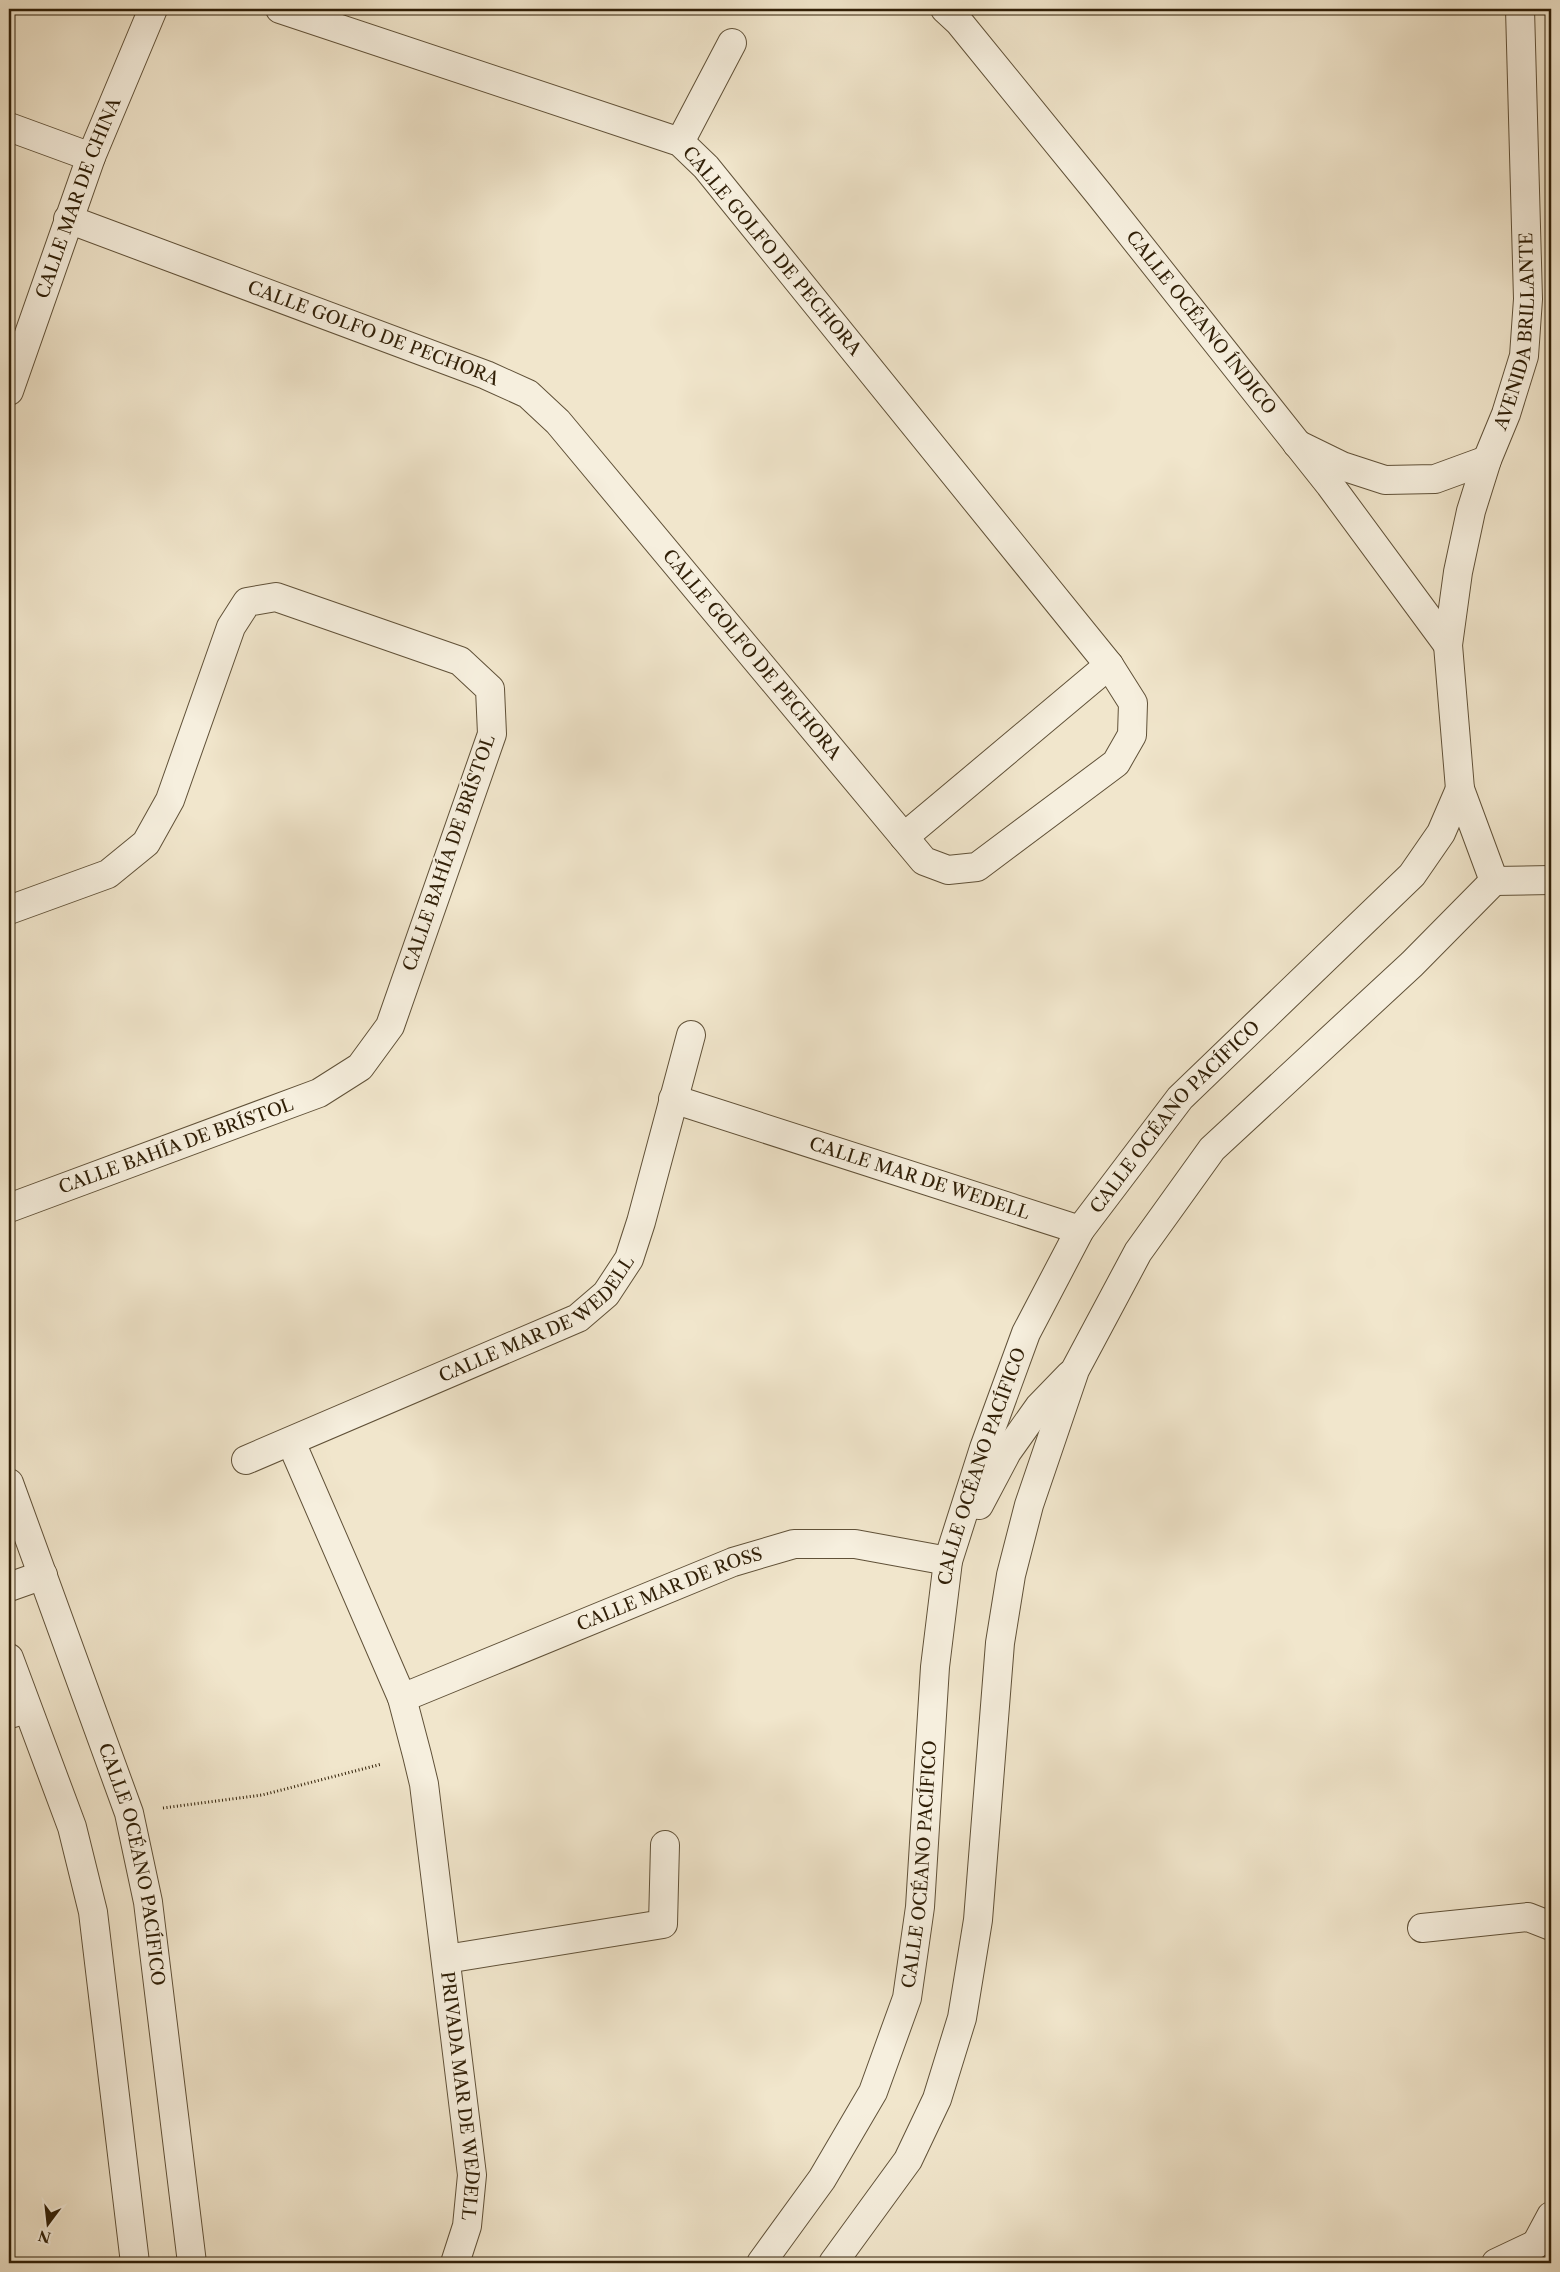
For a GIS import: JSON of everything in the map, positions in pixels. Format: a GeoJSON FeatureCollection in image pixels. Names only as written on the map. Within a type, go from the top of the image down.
{"type":"FeatureCollection","features":[{"type":"Feature","properties":{"kind":"street","name":"CALLE MAR DE CHINA"},"geometry":{"type":"LineString","coordinates":[[9,391],[91,157],[153,9]]}},
{"type":"Feature","properties":{"kind":"street","name":"CALLE GOLFO DE PECHORA"},"geometry":{"type":"LineString","coordinates":[[68,219],[486,375],[528,394],[558,422],[924,861],[948,870],[977,867],[1116,763],[1132,735],[1133,703],[1109,665],[706,167],[680,142],[280,9]]}},
{"type":"Feature","properties":{"kind":"street","name":"CALLE OCÉANO ÍNDICO"},"geometry":{"type":"LineString","coordinates":[[945,9],[959,22],[1099,194],[1297,444],[1448,645]]}},
{"type":"Feature","properties":{"kind":"street","name":"AVENIDA BRILLANTE"},"geometry":{"type":"LineString","coordinates":[[1460,789],[1448,645],[1458,572],[1471,511],[1487,460],[1506,414],[1524,356],[1528,299],[1520,9]]}},
{"type":"Feature","properties":{"kind":"street"},"geometry":{"type":"LineString","coordinates":[[680,142],[732,43]]}},
{"type":"Feature","properties":{"kind":"street"},"geometry":{"type":"LineString","coordinates":[[9,126],[91,157]]}},
{"type":"Feature","properties":{"kind":"street"},"geometry":{"type":"LineString","coordinates":[[1297,444],[1342,466],[1385,480],[1435,479],[1487,460]]}},
{"type":"Feature","properties":{"kind":"street","name":"CALLE BAHÍA DE BRÍSTOL"},"geometry":{"type":"LineString","coordinates":[[9,910],[108,874],[146,843],[170,800],[230,627],[247,602],[276,597],[460,661],[490,689],[492,734],[390,1026],[360,1067],[319,1094],[9,1208]]}},
{"type":"Feature","properties":{"kind":"street"},"geometry":{"type":"LineString","coordinates":[[904,837],[1109,665]]}},
{"type":"Feature","properties":{"kind":"street"},"geometry":{"type":"LineString","coordinates":[[1460,789],[1494,882]]}},
{"type":"Feature","properties":{"kind":"street","name":"CALLE OCÉANO PACÍFICO"},"geometry":{"type":"LineString","coordinates":[[761,2263],[822,2179],[873,2092],[907,1998],[920,1907],[935,1667],[948,1561],[984,1448],[1026,1333],[1080,1230],[1180,1098],[1412,875],[1441,833],[1460,789]]}},
{"type":"Feature","properties":{"kind":"street"},"geometry":{"type":"LineString","coordinates":[[833,2263],[908,2160],[937,2099],[962,2018],[978,1920],[1000,1643],[1011,1575],[1029,1505],[1076,1370],[1138,1252],[1212,1150],[1412,964],[1494,882],[1551,880]]}},
{"type":"Feature","properties":{"kind":"street","name":"CALLE MAR DE WEDELL"},"geometry":{"type":"LineString","coordinates":[[246,1460],[578,1318],[606,1294],[629,1259],[641,1222],[691,1035]]}},
{"type":"Feature","properties":{"kind":"street","name":"CALLE MAR DE WEDELL"},"geometry":{"type":"LineString","coordinates":[[674,1099],[1080,1230]]}},
{"type":"Feature","properties":{"kind":"street"},"geometry":{"type":"LineString","coordinates":[[948,1561],[1007,1452],[1039,1407],[1076,1370]]}},
{"type":"Feature","properties":{"kind":"street"},"geometry":{"type":"LineString","coordinates":[[290,1442],[402,1698]]}},
{"type":"Feature","properties":{"kind":"street","name":"CALLE OCÉANO PACÍFICO"},"geometry":{"type":"LineString","coordinates":[[9,1483],[128,1813],[148,1902],[192,2263]]}},
{"type":"Feature","properties":{"kind":"street","name":"CALLE MAR DE ROSS"},"geometry":{"type":"LineString","coordinates":[[402,1698],[733,1562],[794,1544],[855,1544],[948,1561]]}},
{"type":"Feature","properties":{"kind":"street"},"geometry":{"type":"LineString","coordinates":[[9,1587],[43,1575]]}},
{"type":"Feature","properties":{"kind":"street"},"geometry":{"type":"LineString","coordinates":[[9,1658],[19,1716],[72,1827],[93,1912],[135,2263]]}},
{"type":"Feature","properties":{"kind":"street","name":"PRIVADA MAR DE WEDELL"},"geometry":{"type":"LineString","coordinates":[[402,1698],[424,1784],[472,2175],[467,2226],[455,2263]]}},
{"type":"Feature","properties":{"kind":"street","name":"PRIVADA MAR DE WEDELL"},"geometry":{"type":"LineString","coordinates":[[446,1959],[663,1924],[665,1845]]}},
{"type":"Feature","properties":{"kind":"street"},"geometry":{"type":"LineString","coordinates":[[1422,1928],[1528,1917],[1551,1926]]}},
{"type":"Feature","properties":{"kind":"street"},"geometry":{"type":"LineString","coordinates":[[1496,2263],[1541,2254],[1551,2216]]}},
{"type":"Feature","properties":{"kind":"path"},"geometry":{"type":"LineString","coordinates":[[128,1813],[262,1795],[417,1755]]}}]}
